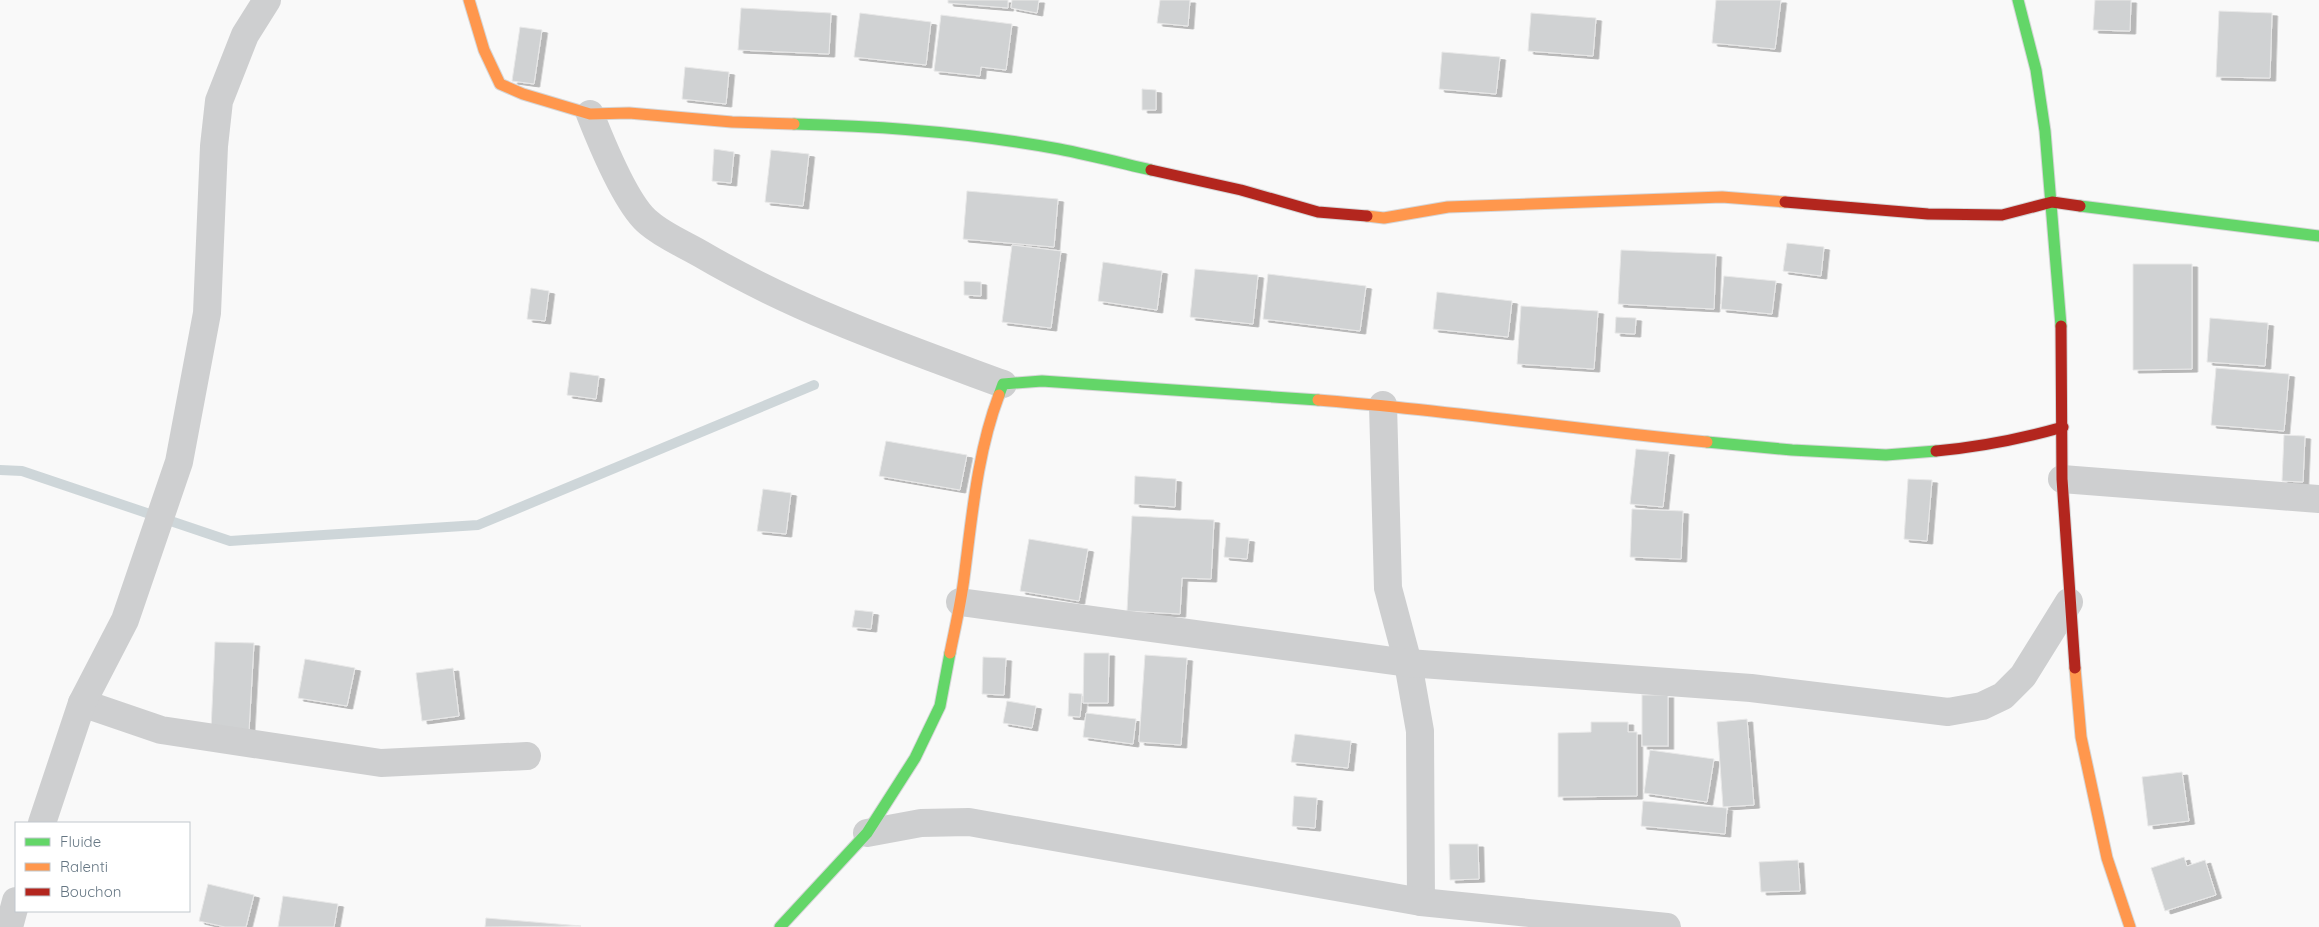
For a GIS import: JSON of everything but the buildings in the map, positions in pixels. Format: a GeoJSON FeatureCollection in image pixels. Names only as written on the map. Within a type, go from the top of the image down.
{"type":"FeatureCollection","features":[{"type":"Feature","properties":{"kind":"street"},"geometry":{"type":"LineString","coordinates":[[42,822],[82,703],[125,620],[179,462],[207,313],[214,146],[220,102],[245,35],[267,0]]}},
{"type":"Feature","properties":{"kind":"street"},"geometry":{"type":"LineString","coordinates":[[469,0],[484,50],[500,84],[523,94],[590,114],[629,113],[732,122],[834,125],[953,134],[1058,149],[1241,190],[1318,212],[1384,218],[1448,206],[1722,197],[1928,214],[2002,215],[2052,202],[2319,236]]}},
{"type":"Feature","properties":{"kind":"street"},"geometry":{"type":"LineString","coordinates":[[2018,0],[2036,70],[2045,131],[2052,202],[2062,337],[2062,478],[2069,602],[2081,737],[2108,858],[2130,927]]}},
{"type":"Feature","properties":{"kind":"street"},"geometry":{"type":"LineString","coordinates":[[590,114],[601,144],[633,204],[648,223],[736,275],[840,324],[1002,384],[1042,381],[1383,405],[1629,435],[1792,450],[1886,455],[1979,448],[2022,439],[2063,427]]}},
{"type":"Feature","properties":{"kind":"street"},"geometry":{"type":"LineString","coordinates":[[780,927],[867,833],[915,758],[940,706],[960,602],[974,502],[993,411],[1002,384]]}},
{"type":"Feature","properties":{"kind":"street"},"geometry":{"type":"LineString","coordinates":[[1383,405],[1388,588],[1408,663],[1420,731],[1421,902]]}},
{"type":"Feature","properties":{"kind":"street"},"geometry":{"type":"LineString","coordinates":[[2062,478],[2319,499]]}},
{"type":"Feature","properties":{"kind":"street"},"geometry":{"type":"LineString","coordinates":[[960,602],[1408,663],[1751,688],[1948,712],[1982,706],[2003,696],[2023,676],[2069,602]]}},
{"type":"Feature","properties":{"kind":"street"},"geometry":{"type":"LineString","coordinates":[[82,703],[161,730],[381,763],[527,756]]}},
{"type":"Feature","properties":{"kind":"street"},"geometry":{"type":"LineString","coordinates":[[867,833],[921,823],[969,822],[1421,902],[1667,927]]}},
{"type":"Feature","properties":{"kind":"street"},"geometry":{"type":"LineString","coordinates":[[9,927],[15,905]]}},
{"type":"Feature","properties":{"kind":"waterway"},"geometry":{"type":"LineString","coordinates":[[0,470],[22,471],[230,541],[478,525],[814,385]]}},
{"type":"Feature","properties":{"kind":"traffic: fast"},"geometry":{"type":"LineString","coordinates":[[2018,0],[2036,70],[2045,131],[2061,326]]}},
{"type":"Feature","properties":{"kind":"traffic: fast"},"geometry":{"type":"LineString","coordinates":[[794,124],[860,126],[1026,143],[1094,156],[1151,170]]}},
{"type":"Feature","properties":{"kind":"traffic: fast"},"geometry":{"type":"LineString","coordinates":[[2080,206],[2319,236]]}},
{"type":"Feature","properties":{"kind":"traffic: fast"},"geometry":{"type":"LineString","coordinates":[[999,395],[1003,384],[1042,381],[1318,400]]}},
{"type":"Feature","properties":{"kind":"traffic: fast"},"geometry":{"type":"LineString","coordinates":[[1707,442],[1792,450],[1886,455],[1936,451]]}},
{"type":"Feature","properties":{"kind":"traffic: fast"},"geometry":{"type":"LineString","coordinates":[[780,927],[867,833],[915,758],[940,706],[950,653]]}},
{"type":"Feature","properties":{"kind":"traffic: slow"},"geometry":{"type":"LineString","coordinates":[[469,0],[484,50],[500,84],[523,94],[590,114],[629,113],[732,122],[794,124]]}},
{"type":"Feature","properties":{"kind":"traffic: slow"},"geometry":{"type":"LineString","coordinates":[[1367,216],[1384,218],[1448,207],[1722,197],[1785,202]]}},
{"type":"Feature","properties":{"kind":"traffic: slow"},"geometry":{"type":"LineString","coordinates":[[950,653],[961,597],[980,462],[999,395]]}},
{"type":"Feature","properties":{"kind":"traffic: slow"},"geometry":{"type":"LineString","coordinates":[[1318,400],[1707,442]]}},
{"type":"Feature","properties":{"kind":"traffic: slow"},"geometry":{"type":"LineString","coordinates":[[2075,668],[2081,737],[2107,858],[2130,927]]}},
{"type":"Feature","properties":{"kind":"traffic: jam"},"geometry":{"type":"LineString","coordinates":[[1151,170],[1241,190],[1318,212],[1367,216]]}},
{"type":"Feature","properties":{"kind":"traffic: jam"},"geometry":{"type":"LineString","coordinates":[[1785,202],[1928,214],[2002,215],[2052,202],[2080,206]]}},
{"type":"Feature","properties":{"kind":"traffic: jam"},"geometry":{"type":"LineString","coordinates":[[2061,326],[2062,479],[2075,668]]}},
{"type":"Feature","properties":{"kind":"traffic: jam"},"geometry":{"type":"LineString","coordinates":[[1936,451],[2000,442],[2063,427]]}}]}
